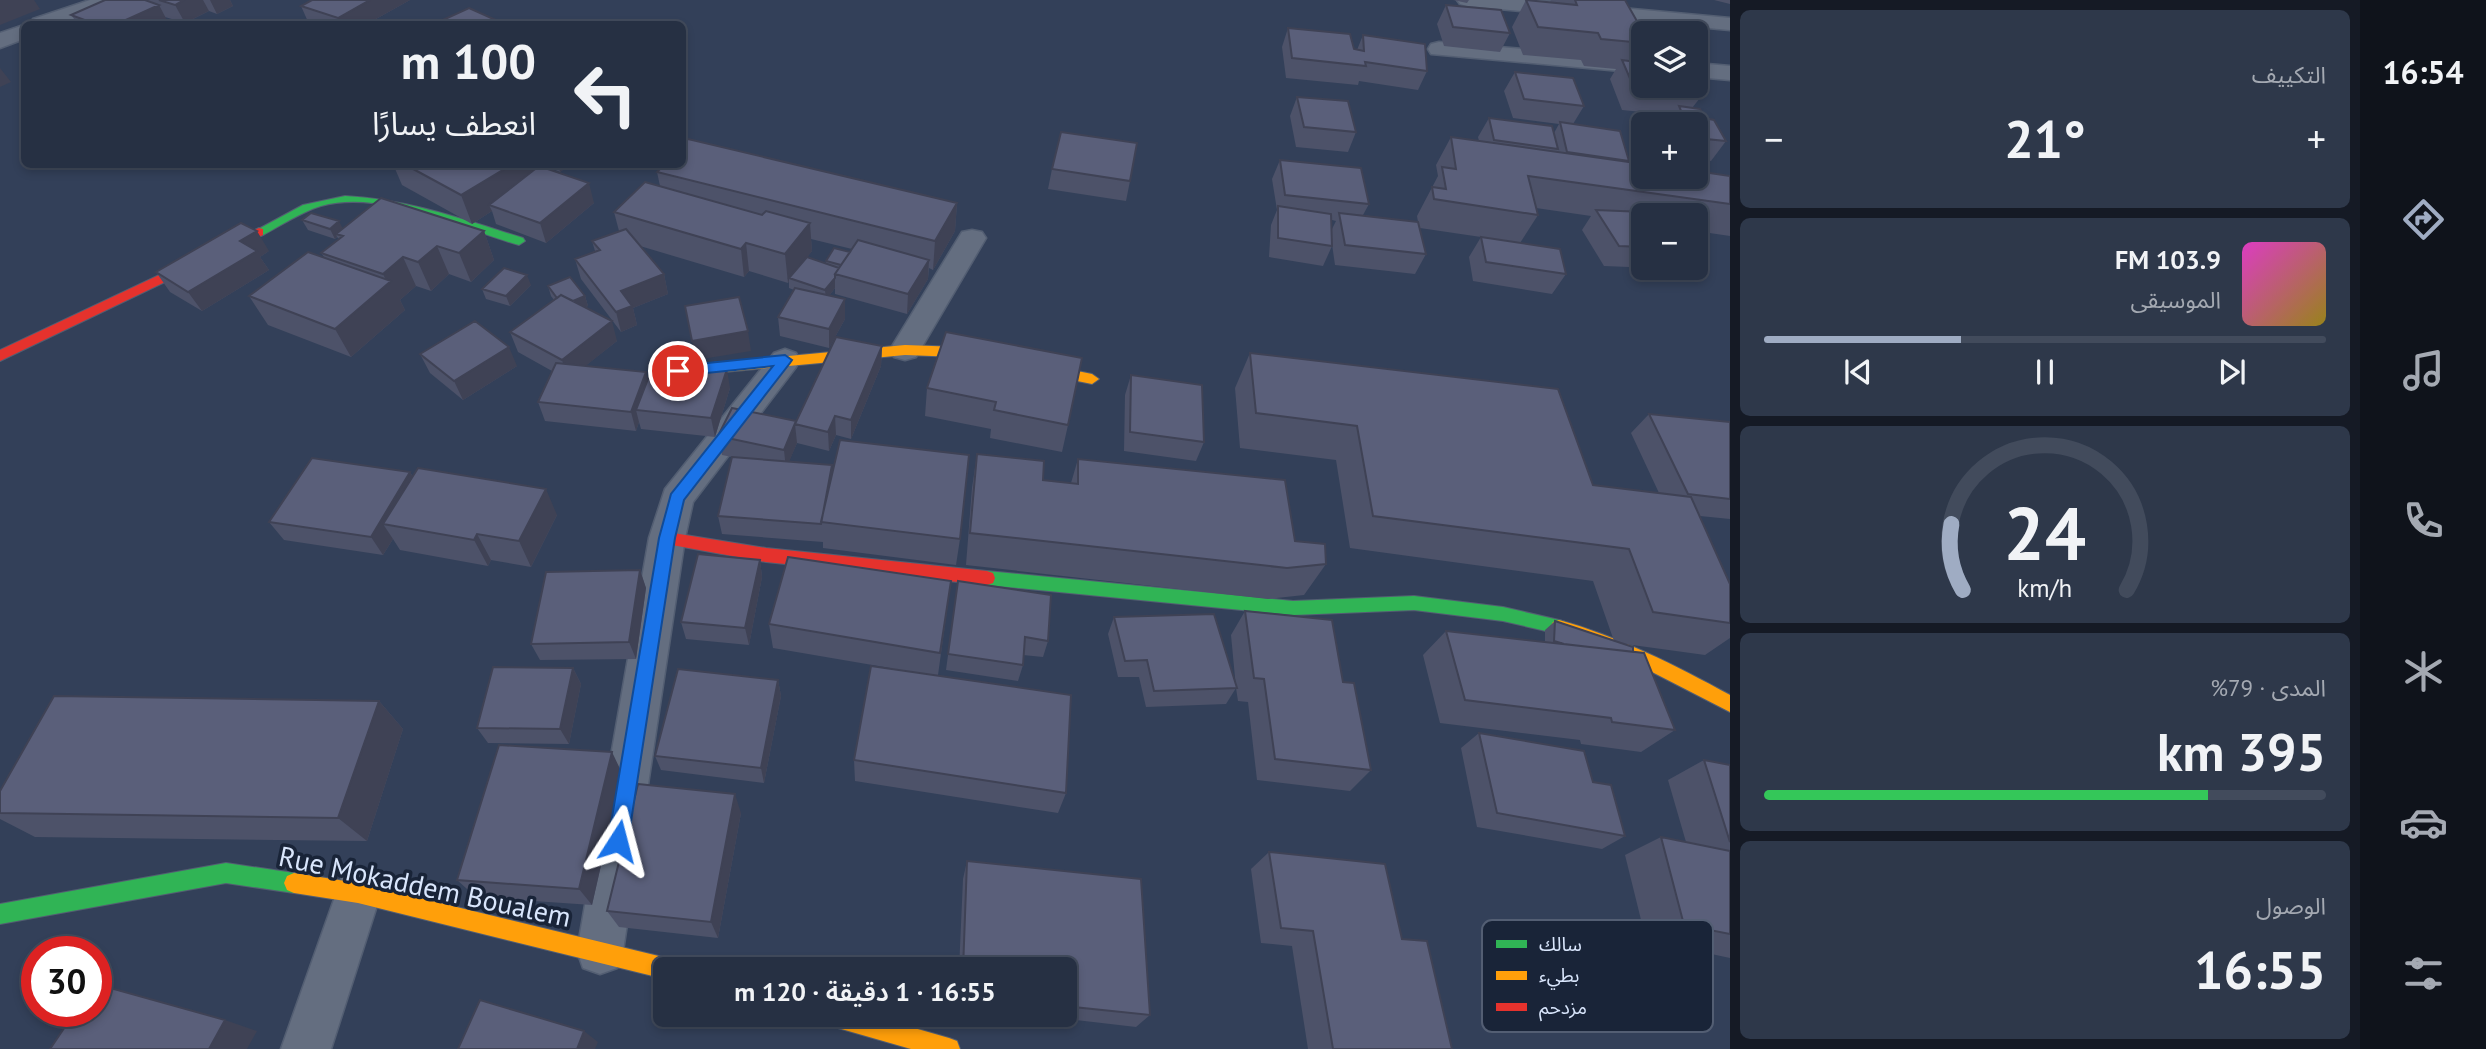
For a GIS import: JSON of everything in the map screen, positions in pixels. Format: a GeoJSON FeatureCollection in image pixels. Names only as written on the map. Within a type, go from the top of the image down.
{"type":"FeatureCollection","features":[{"type":"Feature","properties":{"kind":"street"},"geometry":{"type":"LineString","coordinates":[[50,21],[110,0]]}},
{"type":"Feature","properties":{"kind":"street"},"geometry":{"type":"LineString","coordinates":[[1467,0],[1536,3],[1730,24]]}},
{"type":"Feature","properties":{"kind":"street"},"geometry":{"type":"LineString","coordinates":[[0,41],[21,32]]}},
{"type":"Feature","properties":{"kind":"street"},"geometry":{"type":"LineString","coordinates":[[1439,49],[1631,65]]}},
{"type":"Feature","properties":{"kind":"street"},"geometry":{"type":"LineString","coordinates":[[1708,71],[1730,73]]}},
{"type":"Feature","properties":{"kind":"street"},"geometry":{"type":"LineString","coordinates":[[0,356],[322,202],[358,198],[435,215],[519,241]]}},
{"type":"Feature","properties":{"kind":"street"},"geometry":{"type":"LineString","coordinates":[[905,350],[972,238]]}},
{"type":"Feature","properties":{"kind":"street"},"geometry":{"type":"LineString","coordinates":[[652,374],[905,350],[959,352],[1091,379]]}},
{"type":"Feature","properties":{"kind":"street"},"geometry":{"type":"LineString","coordinates":[[600,950],[667,538],[677,498],[785,360]]}},
{"type":"Feature","properties":{"kind":"street"},"geometry":{"type":"LineString","coordinates":[[667,538],[765,555],[1167,597],[1293,608],[1414,603],[1503,614],[1582,633],[1658,665],[1730,705]]}},
{"type":"Feature","properties":{"kind":"street","name":"Rue Mokaddem Boualem"},"geometry":{"type":"LineString","coordinates":[[0,914],[226,873],[358,893],[653,965]]}},
{"type":"Feature","properties":{"kind":"street"},"geometry":{"type":"LineString","coordinates":[[306,1049],[358,893]]}},
{"type":"Feature","properties":{"kind":"street"},"geometry":{"type":"LineString","coordinates":[[873,1027],[949,1049]]}},
{"type":"Feature","properties":{"kind":"building"},"geometry":{"type":"Polygon","coordinates":[[[105,0],[145,0],[159,5],[124,21],[87,21],[71,15],[105,0]]]}},
{"type":"Feature","properties":{"kind":"building"},"geometry":{"type":"Polygon","coordinates":[[[159,0],[184,0],[175,5],[159,0]]]}},
{"type":"Feature","properties":{"kind":"building"},"geometry":{"type":"Polygon","coordinates":[[[312,0],[370,0],[338,18],[301,6],[312,0]]]}},
{"type":"Feature","properties":{"kind":"building"},"geometry":{"type":"Polygon","coordinates":[[[1526,0],[1577,5],[1575,0],[1625,0],[1637,21],[1631,21],[1631,42],[1601,39],[1598,33],[1538,27],[1526,0]]]}},
{"type":"Feature","properties":{"kind":"building"},"geometry":{"type":"Polygon","coordinates":[[[1446,5],[1501,10],[1510,33],[1453,27],[1446,5]]]}},
{"type":"Feature","properties":{"kind":"building"},"geometry":{"type":"Polygon","coordinates":[[[469,8],[498,21],[441,21],[469,8]]]}},
{"type":"Feature","properties":{"kind":"building"},"geometry":{"type":"Polygon","coordinates":[[[1288,28],[1350,34],[1354,49],[1364,51],[1363,35],[1425,44],[1427,71],[1365,62],[1366,66],[1292,58],[1288,28]]]}},
{"type":"Feature","properties":{"kind":"building"},"geometry":{"type":"Polygon","coordinates":[[[1622,60],[1631,61],[1631,81],[1622,60]]]}},
{"type":"Feature","properties":{"kind":"building"},"geometry":{"type":"Polygon","coordinates":[[[1515,72],[1573,78],[1584,106],[1524,99],[1515,72]]]}},
{"type":"Feature","properties":{"kind":"building"},"geometry":{"type":"Polygon","coordinates":[[[1297,97],[1348,101],[1356,132],[1304,127],[1297,97]]]}},
{"type":"Feature","properties":{"kind":"building"},"geometry":{"type":"Polygon","coordinates":[[[1679,106],[1700,109],[1701,112],[1682,112],[1679,106]]]}},
{"type":"Feature","properties":{"kind":"building"},"geometry":{"type":"Polygon","coordinates":[[[1489,118],[1552,126],[1558,149],[1494,140],[1489,118]]]}},
{"type":"Feature","properties":{"kind":"building"},"geometry":{"type":"Polygon","coordinates":[[[1708,119],[1714,120],[1726,141],[1708,139],[1708,119]]]}},
{"type":"Feature","properties":{"kind":"building"},"geometry":{"type":"Polygon","coordinates":[[[1560,122],[1620,131],[1629,161],[1567,152],[1560,122]]]}},
{"type":"Feature","properties":{"kind":"building"},"geometry":{"type":"Polygon","coordinates":[[[1061,132],[1137,143],[1130,181],[1052,169],[1061,132]]]}},
{"type":"Feature","properties":{"kind":"building"},"geometry":{"type":"Polygon","coordinates":[[[1451,137],[1631,162],[1631,189],[1708,189],[1708,173],[1730,176],[1730,204],[1528,176],[1538,215],[1434,199],[1432,187],[1446,189],[1442,167],[1456,169],[1451,137]]]}},
{"type":"Feature","properties":{"kind":"building"},"geometry":{"type":"Polygon","coordinates":[[[688,139],[957,203],[935,241],[657,172],[661,168],[686,168],[688,139]]]}},
{"type":"Feature","properties":{"kind":"building"},"geometry":{"type":"Polygon","coordinates":[[[1280,160],[1361,168],[1369,204],[1285,195],[1280,160]]]}},
{"type":"Feature","properties":{"kind":"building"},"geometry":{"type":"Polygon","coordinates":[[[411,168],[506,168],[461,195],[411,168]]]}},
{"type":"Feature","properties":{"kind":"building"},"geometry":{"type":"Polygon","coordinates":[[[536,168],[545,168],[589,183],[540,223],[489,205],[536,168]]]}},
{"type":"Feature","properties":{"kind":"building"},"geometry":{"type":"Polygon","coordinates":[[[645,182],[762,215],[766,211],[810,223],[785,254],[746,243],[741,249],[614,212],[645,182]]]}},
{"type":"Feature","properties":{"kind":"building"},"geometry":{"type":"Polygon","coordinates":[[[381,198],[484,231],[459,253],[437,246],[418,262],[403,257],[383,274],[321,253],[343,236],[336,234],[381,198]]]}},
{"type":"Feature","properties":{"kind":"building"},"geometry":{"type":"Polygon","coordinates":[[[1278,206],[1331,214],[1332,246],[1278,238],[1278,206]]]}},
{"type":"Feature","properties":{"kind":"building"},"geometry":{"type":"Polygon","coordinates":[[[1596,210],[1631,211],[1631,246],[1619,246],[1596,210]]]}},
{"type":"Feature","properties":{"kind":"building"},"geometry":{"type":"Polygon","coordinates":[[[311,213],[339,221],[330,229],[302,220],[311,213]]]}},
{"type":"Feature","properties":{"kind":"building"},"geometry":{"type":"Polygon","coordinates":[[[1339,213],[1418,222],[1426,254],[1345,245],[1339,213]]]}},
{"type":"Feature","properties":{"kind":"building"},"geometry":{"type":"Polygon","coordinates":[[[241,223],[257,231],[240,241],[257,251],[188,292],[156,272],[241,223]]]}},
{"type":"Feature","properties":{"kind":"building"},"geometry":{"type":"Polygon","coordinates":[[[626,229],[664,274],[621,291],[632,306],[616,312],[575,259],[600,250],[592,241],[626,229]]]}},
{"type":"Feature","properties":{"kind":"building"},"geometry":{"type":"Polygon","coordinates":[[[1481,237],[1560,249],[1566,274],[1486,262],[1481,237]]]}},
{"type":"Feature","properties":{"kind":"building"},"geometry":{"type":"Polygon","coordinates":[[[858,240],[929,260],[908,294],[835,274],[858,240]]]}},
{"type":"Feature","properties":{"kind":"building"},"geometry":{"type":"Polygon","coordinates":[[[834,248],[850,252],[841,265],[826,261],[834,248]]]}},
{"type":"Feature","properties":{"kind":"building"},"geometry":{"type":"Polygon","coordinates":[[[308,252],[391,281],[335,329],[249,296],[308,252]]]}},
{"type":"Feature","properties":{"kind":"building"},"geometry":{"type":"Polygon","coordinates":[[[807,257],[839,268],[825,290],[789,278],[807,257]]]}},
{"type":"Feature","properties":{"kind":"building"},"geometry":{"type":"Polygon","coordinates":[[[504,268],[527,275],[506,296],[482,289],[504,268]]]}},
{"type":"Feature","properties":{"kind":"building"},"geometry":{"type":"Polygon","coordinates":[[[570,277],[585,296],[573,301],[561,295],[557,298],[548,286],[570,277]]]}},
{"type":"Feature","properties":{"kind":"building"},"geometry":{"type":"Polygon","coordinates":[[[795,288],[845,299],[829,329],[778,317],[795,288]]]}},
{"type":"Feature","properties":{"kind":"building"},"geometry":{"type":"Polygon","coordinates":[[[561,295],[612,321],[562,360],[510,332],[561,295]]]}},
{"type":"Feature","properties":{"kind":"building"},"geometry":{"type":"Polygon","coordinates":[[[739,297],[748,331],[692,341],[685,306],[739,297]]]}},
{"type":"Feature","properties":{"kind":"building"},"geometry":{"type":"Polygon","coordinates":[[[475,321],[509,347],[454,381],[420,354],[475,321]]]}},
{"type":"Feature","properties":{"kind":"building"},"geometry":{"type":"Polygon","coordinates":[[[946,332],[1082,358],[1068,425],[994,410],[996,402],[927,388],[946,332]]]}},
{"type":"Feature","properties":{"kind":"building"},"geometry":{"type":"Polygon","coordinates":[[[836,337],[882,346],[851,420],[835,416],[828,432],[795,424],[836,337]]]}},
{"type":"Feature","properties":{"kind":"building"},"geometry":{"type":"Polygon","coordinates":[[[1250,353],[1558,389],[1593,485],[1691,497],[1730,584],[1730,623],[1653,612],[1629,549],[1373,516],[1357,426],[1256,413],[1250,353]]]}},
{"type":"Feature","properties":{"kind":"building"},"geometry":{"type":"Polygon","coordinates":[[[655,361],[727,369],[711,418],[636,410],[655,361]]]}},
{"type":"Feature","properties":{"kind":"building"},"geometry":{"type":"Polygon","coordinates":[[[556,363],[646,372],[631,412],[538,402],[556,363]]]}},
{"type":"Feature","properties":{"kind":"building"},"geometry":{"type":"Polygon","coordinates":[[[1131,375],[1202,385],[1204,442],[1130,432],[1131,375]]]}},
{"type":"Feature","properties":{"kind":"building"},"geometry":{"type":"Polygon","coordinates":[[[732,408],[796,421],[784,450],[718,436],[732,408]]]}},
{"type":"Feature","properties":{"kind":"building"},"geometry":{"type":"Polygon","coordinates":[[[1649,414],[1730,422],[1730,499],[1688,494],[1649,414]]]}},
{"type":"Feature","properties":{"kind":"building"},"geometry":{"type":"Polygon","coordinates":[[[840,440],[969,455],[960,539],[821,522],[840,440]]]}},
{"type":"Feature","properties":{"kind":"building"},"geometry":{"type":"Polygon","coordinates":[[[977,454],[1044,461],[1043,480],[1078,484],[1078,459],[1285,480],[1295,541],[1325,544],[1326,564],[1287,568],[970,533],[977,454]]]}},
{"type":"Feature","properties":{"kind":"building"},"geometry":{"type":"Polygon","coordinates":[[[732,457],[832,465],[821,524],[718,516],[732,457]]]}},
{"type":"Feature","properties":{"kind":"building"},"geometry":{"type":"Polygon","coordinates":[[[312,458],[410,472],[371,537],[269,522],[312,458]]]}},
{"type":"Feature","properties":{"kind":"building"},"geometry":{"type":"Polygon","coordinates":[[[418,468],[546,489],[519,541],[477,534],[474,540],[383,524],[418,468]]]}},
{"type":"Feature","properties":{"kind":"building"},"geometry":{"type":"Polygon","coordinates":[[[698,554],[760,560],[745,628],[681,622],[698,554]]]}},
{"type":"Feature","properties":{"kind":"building"},"geometry":{"type":"Polygon","coordinates":[[[788,557],[951,581],[940,653],[769,624],[788,557]]]}},
{"type":"Feature","properties":{"kind":"building"},"geometry":{"type":"Polygon","coordinates":[[[640,570],[629,642],[531,644],[546,572],[640,570]]]}},
{"type":"Feature","properties":{"kind":"building"},"geometry":{"type":"Polygon","coordinates":[[[958,581],[1051,595],[1048,641],[1025,637],[1023,665],[948,654],[958,581]]]}},
{"type":"Feature","properties":{"kind":"building"},"geometry":{"type":"Polygon","coordinates":[[[1245,611],[1332,620],[1343,682],[1354,683],[1371,770],[1275,759],[1264,679],[1254,678],[1245,611]]]}},
{"type":"Feature","properties":{"kind":"building"},"geometry":{"type":"Polygon","coordinates":[[[1214,614],[1237,688],[1154,691],[1147,660],[1125,661],[1114,617],[1214,614]]]}},
{"type":"Feature","properties":{"kind":"building"},"geometry":{"type":"Polygon","coordinates":[[[1555,621],[1633,647],[1633,652],[1554,641],[1555,621]]]}},
{"type":"Feature","properties":{"kind":"building"},"geometry":{"type":"Polygon","coordinates":[[[1446,631],[1644,653],[1675,730],[1612,722],[1611,718],[1465,700],[1446,631]]]}},
{"type":"Feature","properties":{"kind":"building"},"geometry":{"type":"Polygon","coordinates":[[[871,666],[1071,695],[1066,793],[854,760],[871,666]]]}},
{"type":"Feature","properties":{"kind":"building"},"geometry":{"type":"Polygon","coordinates":[[[493,667],[573,668],[560,729],[477,728],[493,667]]]}},
{"type":"Feature","properties":{"kind":"building"},"geometry":{"type":"Polygon","coordinates":[[[678,669],[778,680],[761,768],[655,756],[678,669]]]}},
{"type":"Feature","properties":{"kind":"building"},"geometry":{"type":"Polygon","coordinates":[[[54,696],[379,701],[338,818],[0,813],[0,791],[54,696]]]}},
{"type":"Feature","properties":{"kind":"building"},"geometry":{"type":"Polygon","coordinates":[[[1479,733],[1584,751],[1593,782],[1611,785],[1625,836],[1497,813],[1479,733]]]}},
{"type":"Feature","properties":{"kind":"building"},"geometry":{"type":"Polygon","coordinates":[[[499,745],[612,752],[579,889],[457,880],[499,745]]]}},
{"type":"Feature","properties":{"kind":"building"},"geometry":{"type":"Polygon","coordinates":[[[1704,760],[1730,765],[1730,842],[1704,760]]]}},
{"type":"Feature","properties":{"kind":"building"},"geometry":{"type":"Polygon","coordinates":[[[638,784],[735,794],[711,922],[607,911],[638,784]]]}},
{"type":"Feature","properties":{"kind":"building"},"geometry":{"type":"Polygon","coordinates":[[[1661,837],[1730,851],[1730,934],[1713,931],[1713,920],[1683,920],[1661,837]]]}},
{"type":"Feature","properties":{"kind":"building"},"geometry":{"type":"Polygon","coordinates":[[[1269,852],[1385,864],[1402,939],[1427,941],[1452,1049],[1333,1049],[1313,931],[1281,928],[1269,852]]]}},
{"type":"Feature","properties":{"kind":"building"},"geometry":{"type":"Polygon","coordinates":[[[967,861],[1141,879],[1150,1015],[1077,1007],[1077,957],[963,957],[967,861]]]}},
{"type":"Feature","properties":{"kind":"building"},"geometry":{"type":"Polygon","coordinates":[[[112,988],[225,1020],[209,1049],[50,1049],[65,1027],[112,1027],[112,988]]]}},
{"type":"Feature","properties":{"kind":"building"},"geometry":{"type":"Polygon","coordinates":[[[480,1000],[584,1031],[577,1049],[458,1049],[480,1000]]]}},
{"type":"Feature","properties":{"kind":"traffic: fast"},"geometry":{"type":"LineString","coordinates":[[259,232],[307,207],[345,199],[395,204],[519,241]]}},
{"type":"Feature","properties":{"kind":"traffic: fast"},"geometry":{"type":"LineString","coordinates":[[987,578],[1293,608],[1414,603],[1503,614],[1559,627]]}},
{"type":"Feature","properties":{"kind":"traffic: fast"},"geometry":{"type":"LineString","coordinates":[[0,914],[226,873],[294,883]]}},
{"type":"Feature","properties":{"kind":"traffic: slow"},"geometry":{"type":"LineString","coordinates":[[660,373],[905,350],[959,352],[1092,379]]}},
{"type":"Feature","properties":{"kind":"traffic: slow"},"geometry":{"type":"LineString","coordinates":[[1559,627],[1625,650],[1730,704]]}},
{"type":"Feature","properties":{"kind":"traffic: slow"},"geometry":{"type":"LineString","coordinates":[[294,883],[358,893],[653,966]]}},
{"type":"Feature","properties":{"kind":"traffic: slow"},"geometry":{"type":"LineString","coordinates":[[873,1027],[949,1049]]}},
{"type":"Feature","properties":{"kind":"traffic: jam"},"geometry":{"type":"LineString","coordinates":[[0,356],[259,232]]}},
{"type":"Feature","properties":{"kind":"traffic: jam"},"geometry":{"type":"LineString","coordinates":[[667,538],[766,555],[987,578]]}},
{"type":"Feature","properties":{"kind":"route"},"geometry":{"type":"LineString","coordinates":[[618,841],[669,525],[677,498],[785,360],[678,371]]}}]}
